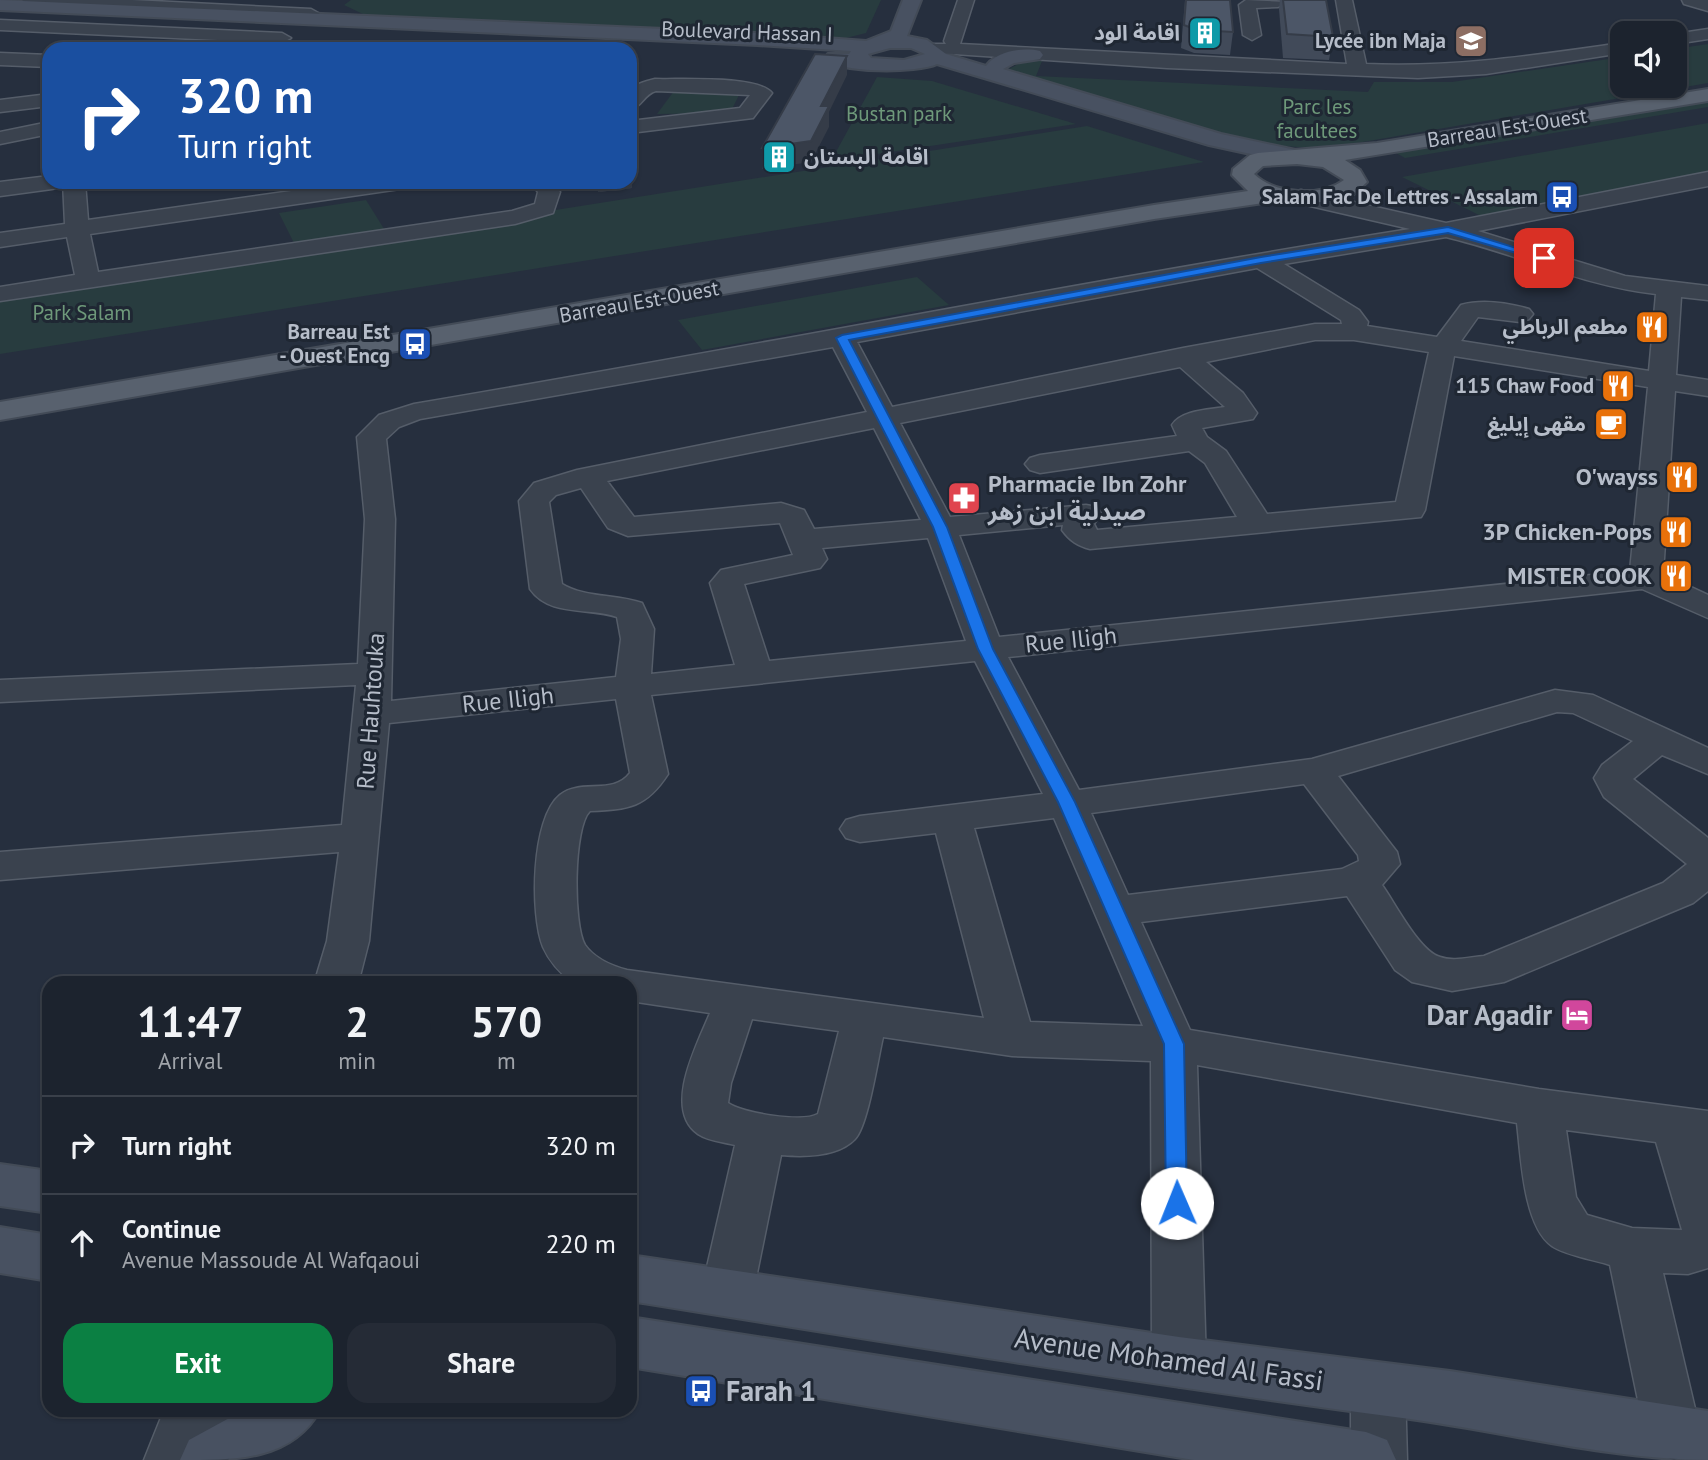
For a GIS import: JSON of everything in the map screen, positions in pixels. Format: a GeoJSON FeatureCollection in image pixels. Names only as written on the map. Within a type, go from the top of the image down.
{"type":"FeatureCollection","features":[{"type":"Feature","properties":{"kind":"main road"},"geometry":{"type":"LineString","coordinates":[[314,17],[339,0]]}},
{"type":"Feature","properties":{"kind":"main road"},"geometry":{"type":"LineString","coordinates":[[868,51],[899,34],[912,0]]}},
{"type":"Feature","properties":{"kind":"main road","name":"Boulevard Hassan I"},"geometry":{"type":"LineString","coordinates":[[0,5],[757,38],[868,51]]}},
{"type":"Feature","properties":{"kind":"main road"},"geometry":{"type":"LineString","coordinates":[[0,18],[280,40],[357,42]]}},
{"type":"Feature","properties":{"kind":"main road"},"geometry":{"type":"LineString","coordinates":[[868,51],[878,65],[903,66],[927,62],[932,51],[925,33],[929,22]]}},
{"type":"Feature","properties":{"kind":"main road"},"geometry":{"type":"LineString","coordinates":[[868,51],[901,43],[932,51],[998,76],[1217,140],[1343,168],[1369,180]]}},
{"type":"Feature","properties":{"kind":"main road","name":"Boulevard Hassan I"},"geometry":{"type":"LineString","coordinates":[[637,50],[868,51]]}},
{"type":"Feature","properties":{"kind":"main road"},"geometry":{"type":"LineString","coordinates":[[998,76],[993,69],[998,62],[1010,57],[1033,55]]}},
{"type":"Feature","properties":{"kind":"main road"},"geometry":{"type":"LineString","coordinates":[[903,66],[980,86],[1214,172]]}},
{"type":"Feature","properties":{"kind":"main road","name":"Barreau Est-Ouest"},"geometry":{"type":"LineString","coordinates":[[0,385],[1214,172],[1242,174],[1247,166],[1258,160],[1377,150],[1708,95]]}},
{"type":"Feature","properties":{"kind":"main road","name":"Barreau Est-Ouest"},"geometry":{"type":"LineString","coordinates":[[0,411],[1131,216],[1290,196],[1332,196],[1404,164],[1708,113]]}},
{"type":"Feature","properties":{"kind":"main road"},"geometry":{"type":"LineString","coordinates":[[1242,174],[1258,188],[1290,196]]}},
{"type":"Feature","properties":{"kind":"main road"},"geometry":{"type":"LineString","coordinates":[[0,1185],[42,1191]]}},
{"type":"Feature","properties":{"kind":"main road"},"geometry":{"type":"LineString","coordinates":[[0,1250],[42,1257]]}},
{"type":"Feature","properties":{"kind":"main road","name":"Avenue Mohamed Al Fassi"},"geometry":{"type":"LineString","coordinates":[[637,1279],[1179,1363],[1378,1389],[1690,1437]]}},
{"type":"Feature","properties":{"kind":"main road"},"geometry":{"type":"LineString","coordinates":[[637,1343],[1366,1460]]}},
{"type":"Feature","properties":{"kind":"main road"},"geometry":{"type":"LineString","coordinates":[[210,1460],[285,1417]]}},
{"type":"Feature","properties":{"kind":"street"},"geometry":{"type":"LineString","coordinates":[[30,0],[314,17]]}},
{"type":"Feature","properties":{"kind":"street"},"geometry":{"type":"LineString","coordinates":[[953,41],[966,0]]}},
{"type":"Feature","properties":{"kind":"street"},"geometry":{"type":"LineString","coordinates":[[1689,0],[1708,6]]}},
{"type":"Feature","properties":{"kind":"street"},"geometry":{"type":"LineString","coordinates":[[1252,36],[1247,5],[1256,2],[1278,2]]}},
{"type":"Feature","properties":{"kind":"street"},"geometry":{"type":"LineString","coordinates":[[1340,3],[1358,70]]}},
{"type":"Feature","properties":{"kind":"street"},"geometry":{"type":"LineString","coordinates":[[0,24],[280,40]]}},
{"type":"Feature","properties":{"kind":"street"},"geometry":{"type":"LineString","coordinates":[[1687,37],[1708,34]]}},
{"type":"Feature","properties":{"kind":"street"},"geometry":{"type":"LineString","coordinates":[[953,41],[1057,42],[1159,51],[1133,41]]}},
{"type":"Feature","properties":{"kind":"street"},"geometry":{"type":"LineString","coordinates":[[953,41],[983,43],[1033,55],[1418,72],[1466,70],[1610,50]]}},
{"type":"Feature","properties":{"kind":"street"},"geometry":{"type":"LineString","coordinates":[[932,51],[983,43]]}},
{"type":"Feature","properties":{"kind":"street"},"geometry":{"type":"LineString","coordinates":[[0,59],[42,61]]}},
{"type":"Feature","properties":{"kind":"street"},"geometry":{"type":"LineString","coordinates":[[637,95],[642,89],[655,85],[748,88],[760,91],[762,93],[746,114],[734,137]]}},
{"type":"Feature","properties":{"kind":"street"},"geometry":{"type":"LineString","coordinates":[[0,106],[42,101]]}},
{"type":"Feature","properties":{"kind":"street"},"geometry":{"type":"LineString","coordinates":[[637,126],[746,114]]}},
{"type":"Feature","properties":{"kind":"street"},"geometry":{"type":"LineString","coordinates":[[0,138],[42,129]]}},
{"type":"Feature","properties":{"kind":"street"},"geometry":{"type":"LineString","coordinates":[[1179,1363],[1174,1044],[1066,802],[986,649],[940,527],[842,338],[1261,260],[1448,230],[1708,179]]}},
{"type":"Feature","properties":{"kind":"street"},"geometry":{"type":"LineString","coordinates":[[0,189],[42,183]]}},
{"type":"Feature","properties":{"kind":"street"},"geometry":{"type":"LineString","coordinates":[[1662,188],[1696,203]]}},
{"type":"Feature","properties":{"kind":"street"},"geometry":{"type":"LineString","coordinates":[[74,189],[77,229],[88,280]]}},
{"type":"Feature","properties":{"kind":"street"},"geometry":{"type":"LineString","coordinates":[[0,240],[352,189]]}},
{"type":"Feature","properties":{"kind":"street"},"geometry":{"type":"LineString","coordinates":[[0,294],[515,217],[545,208],[549,192],[547,189]]}},
{"type":"Feature","properties":{"kind":"street"},"geometry":{"type":"LineString","coordinates":[[1290,196],[1492,241],[1622,283],[1708,293]]}},
{"type":"Feature","properties":{"kind":"street"},"geometry":{"type":"LineString","coordinates":[[1431,205],[1651,276],[1669,288]]}},
{"type":"Feature","properties":{"kind":"street"},"geometry":{"type":"LineString","coordinates":[[1261,260],[1350,315],[1355,322],[1354,332]]}},
{"type":"Feature","properties":{"kind":"street"},"geometry":{"type":"LineString","coordinates":[[1669,288],[1646,579],[1708,608]]}},
{"type":"Feature","properties":{"kind":"street"},"geometry":{"type":"LineString","coordinates":[[1086,514],[1079,523],[1078,530],[1090,540],[1410,510],[1443,347],[1470,310],[1520,314]]}},
{"type":"Feature","properties":{"kind":"street"},"geometry":{"type":"LineString","coordinates":[[600,976],[590,972],[565,950],[555,884],[560,839],[569,808],[577,802],[627,796],[642,787],[649,774],[642,753],[633,687],[639,632],[630,610],[600,603],[563,600],[546,589],[534,501],[545,489],[588,476],[884,419],[1183,356],[1315,332],[1354,332],[1708,388]]}},
{"type":"Feature","properties":{"kind":"street","name":"Rue Hauhtouka"},"geometry":{"type":"LineString","coordinates":[[338,976],[348,941],[375,674],[380,519],[370,437],[389,421],[414,412],[842,338]]}},
{"type":"Feature","properties":{"kind":"street"},"geometry":{"type":"LineString","coordinates":[[1183,356],[1233,399],[1243,413],[1194,421],[1186,425],[1195,442],[1216,457],[1258,525]]}},
{"type":"Feature","properties":{"kind":"street"},"geometry":{"type":"LineString","coordinates":[[1086,514],[1055,461],[1195,442]]}},
{"type":"Feature","properties":{"kind":"street"},"geometry":{"type":"LineString","coordinates":[[588,476],[619,521],[628,527],[781,512],[793,517],[811,558],[809,561],[733,577],[726,583],[755,673]]}},
{"type":"Feature","properties":{"kind":"street"},"geometry":{"type":"LineString","coordinates":[[802,541],[1086,514]]}},
{"type":"Feature","properties":{"kind":"street","name":"Rue Iligh"},"geometry":{"type":"LineString","coordinates":[[371,714],[1646,579]]}},
{"type":"Feature","properties":{"kind":"street"},"geometry":{"type":"LineString","coordinates":[[0,691],[375,674]]}},
{"type":"Feature","properties":{"kind":"street"},"geometry":{"type":"LineString","coordinates":[[860,829],[1314,771],[1555,701],[1580,703],[1708,762]]}},
{"type":"Feature","properties":{"kind":"street"},"geometry":{"type":"LineString","coordinates":[[1358,880],[1410,959],[1427,971],[1452,975],[1489,971],[1678,893],[1707,870],[1708,859],[1618,788],[1613,778],[1659,740]]}},
{"type":"Feature","properties":{"kind":"street"},"geometry":{"type":"LineString","coordinates":[[1115,911],[1358,880],[1371,873],[1380,864],[1377,852],[1314,771]]}},
{"type":"Feature","properties":{"kind":"street"},"geometry":{"type":"LineString","coordinates":[[951,816],[1012,1039]]}},
{"type":"Feature","properties":{"kind":"street"},"geometry":{"type":"LineString","coordinates":[[0,866],[360,837]]}},
{"type":"Feature","properties":{"kind":"street"},"geometry":{"type":"LineString","coordinates":[[637,986],[1012,1039],[1174,1044],[1539,1108],[1692,1128],[1708,1231]]}},
{"type":"Feature","properties":{"kind":"street"},"geometry":{"type":"LineString","coordinates":[[736,1001],[704,1101],[707,1111],[715,1121],[814,1138],[833,1131],[839,1125],[865,1018]]}},
{"type":"Feature","properties":{"kind":"street"},"geometry":{"type":"LineString","coordinates":[[1539,1108],[1556,1214],[1570,1231],[1632,1250],[1688,1252],[1705,1247],[1708,1240]]}},
{"type":"Feature","properties":{"kind":"street"},"geometry":{"type":"LineString","coordinates":[[727,1293],[762,1130]]}},
{"type":"Feature","properties":{"kind":"street"},"geometry":{"type":"LineString","coordinates":[[1632,1250],[1690,1437]]}},
{"type":"Feature","properties":{"kind":"street"},"geometry":{"type":"LineString","coordinates":[[1378,1389],[1379,1460]]}},
{"type":"Feature","properties":{"kind":"street"},"geometry":{"type":"LineString","coordinates":[[172,1460],[189,1417]]}},
{"type":"Feature","properties":{"kind":"street"},"geometry":{"type":"LineString","coordinates":[[193,1460],[202,1453],[229,1417]]}},
{"type":"Feature","properties":{"kind":"green space"},"geometry":{"type":"Polygon","coordinates":[[[351,0],[881,0],[866,33],[846,38],[365,15],[344,5],[351,0]]]}},
{"type":"Feature","properties":{"kind":"green space","name":"Parc les facultees"},"geometry":{"type":"Polygon","coordinates":[[[1708,44],[1708,83],[1687,87],[1687,47],[1708,44]]]}},
{"type":"Feature","properties":{"kind":"green space","name":"Parc les facultees"},"geometry":{"type":"Polygon","coordinates":[[[1610,59],[1610,98],[1620,98],[1322,149],[1272,145],[1154,120],[1007,70],[1026,60],[1042,61],[1036,76],[1368,92],[1374,82],[1452,82],[1610,59]]]}},
{"type":"Feature","properties":{"kind":"green space","name":"Bustan park"},"geometry":{"type":"Polygon","coordinates":[[[877,77],[932,81],[1076,124],[831,161],[877,77]]]}},
{"type":"Feature","properties":{"kind":"green space"},"geometry":{"type":"Polygon","coordinates":[[[674,91],[740,93],[730,113],[657,114],[674,91]]]}},
{"type":"Feature","properties":{"kind":"green space"},"geometry":{"type":"Polygon","coordinates":[[[1708,101],[1708,107],[1405,158],[1396,153],[1708,101]]]}},
{"type":"Feature","properties":{"kind":"green space"},"geometry":{"type":"Polygon","coordinates":[[[1708,123],[1708,173],[1481,216],[1402,177],[1708,123]]]}},
{"type":"Feature","properties":{"kind":"green space","name":"Park Salam"},"geometry":{"type":"Polygon","coordinates":[[[1087,126],[1204,162],[0,354],[0,298],[1087,126]]]}},
{"type":"Feature","properties":{"kind":"green space"},"geometry":{"type":"Polygon","coordinates":[[[366,200],[386,232],[296,247],[279,213],[366,200]]]}},
{"type":"Feature","properties":{"kind":"green space"},"geometry":{"type":"Polygon","coordinates":[[[917,277],[949,305],[702,350],[678,320],[917,277]]]}},
{"type":"Feature","properties":{"kind":"building"},"geometry":{"type":"Polygon","coordinates":[[[1186,0],[1230,0],[1233,32],[1197,30],[1184,25],[1186,0]]]}},
{"type":"Feature","properties":{"kind":"building"},"geometry":{"type":"Polygon","coordinates":[[[1283,0],[1326,0],[1333,37],[1287,34],[1283,0]]]}},
{"type":"Feature","properties":{"kind":"building"},"geometry":{"type":"Polygon","coordinates":[[[815,54],[847,56],[821,106],[829,106],[811,141],[762,148],[815,54]]]}},
{"type":"Feature","properties":{"kind":"place","name":"اقامة الود"},"geometry":{"type":"Point","coordinates":[1205,33]}},
{"type":"Feature","properties":{"kind":"place","name":"Lycée ibn Maja"},"geometry":{"type":"Point","coordinates":[1471,41]}},
{"type":"Feature","properties":{"kind":"place","name":"اقامة البستان"},"geometry":{"type":"Point","coordinates":[779,157]}},
{"type":"Feature","properties":{"kind":"place","name":"Salam Fac De Lettres - Assalam"},"geometry":{"type":"Point","coordinates":[1562,197]}},
{"type":"Feature","properties":{"kind":"place","name":"مطعم الرباطي"},"geometry":{"type":"Point","coordinates":[1652,327]}},
{"type":"Feature","properties":{"kind":"place","name":"Barreau Est - Ouest Encg"},"geometry":{"type":"Point","coordinates":[415,344]}},
{"type":"Feature","properties":{"kind":"place","name":"115 Chaw Food"},"geometry":{"type":"Point","coordinates":[1618,386]}},
{"type":"Feature","properties":{"kind":"place","name":"مقهى إيليغ"},"geometry":{"type":"Point","coordinates":[1611,424]}},
{"type":"Feature","properties":{"kind":"place","name":"O'wayss"},"geometry":{"type":"Point","coordinates":[1682,477]}},
{"type":"Feature","properties":{"kind":"place","name":"Pharmacie Ibn Zohr صيدلية ابن زهر"},"geometry":{"type":"Point","coordinates":[964,498]}},
{"type":"Feature","properties":{"kind":"place","name":"3P Chicken-Pops"},"geometry":{"type":"Point","coordinates":[1676,532]}},
{"type":"Feature","properties":{"kind":"place","name":"MISTER COOK"},"geometry":{"type":"Point","coordinates":[1676,576]}},
{"type":"Feature","properties":{"kind":"place","name":"Dar Agadir"},"geometry":{"type":"Point","coordinates":[1577,1015]}},
{"type":"Feature","properties":{"kind":"place","name":"Farah 1"},"geometry":{"type":"Point","coordinates":[701,1391]}},
{"type":"Feature","properties":{"kind":"route"},"geometry":{"type":"LineString","coordinates":[[1177,1203],[1174,1044],[1066,802],[986,649],[940,527],[842,338],[1261,260],[1448,230],[1544,258]]}}]}
